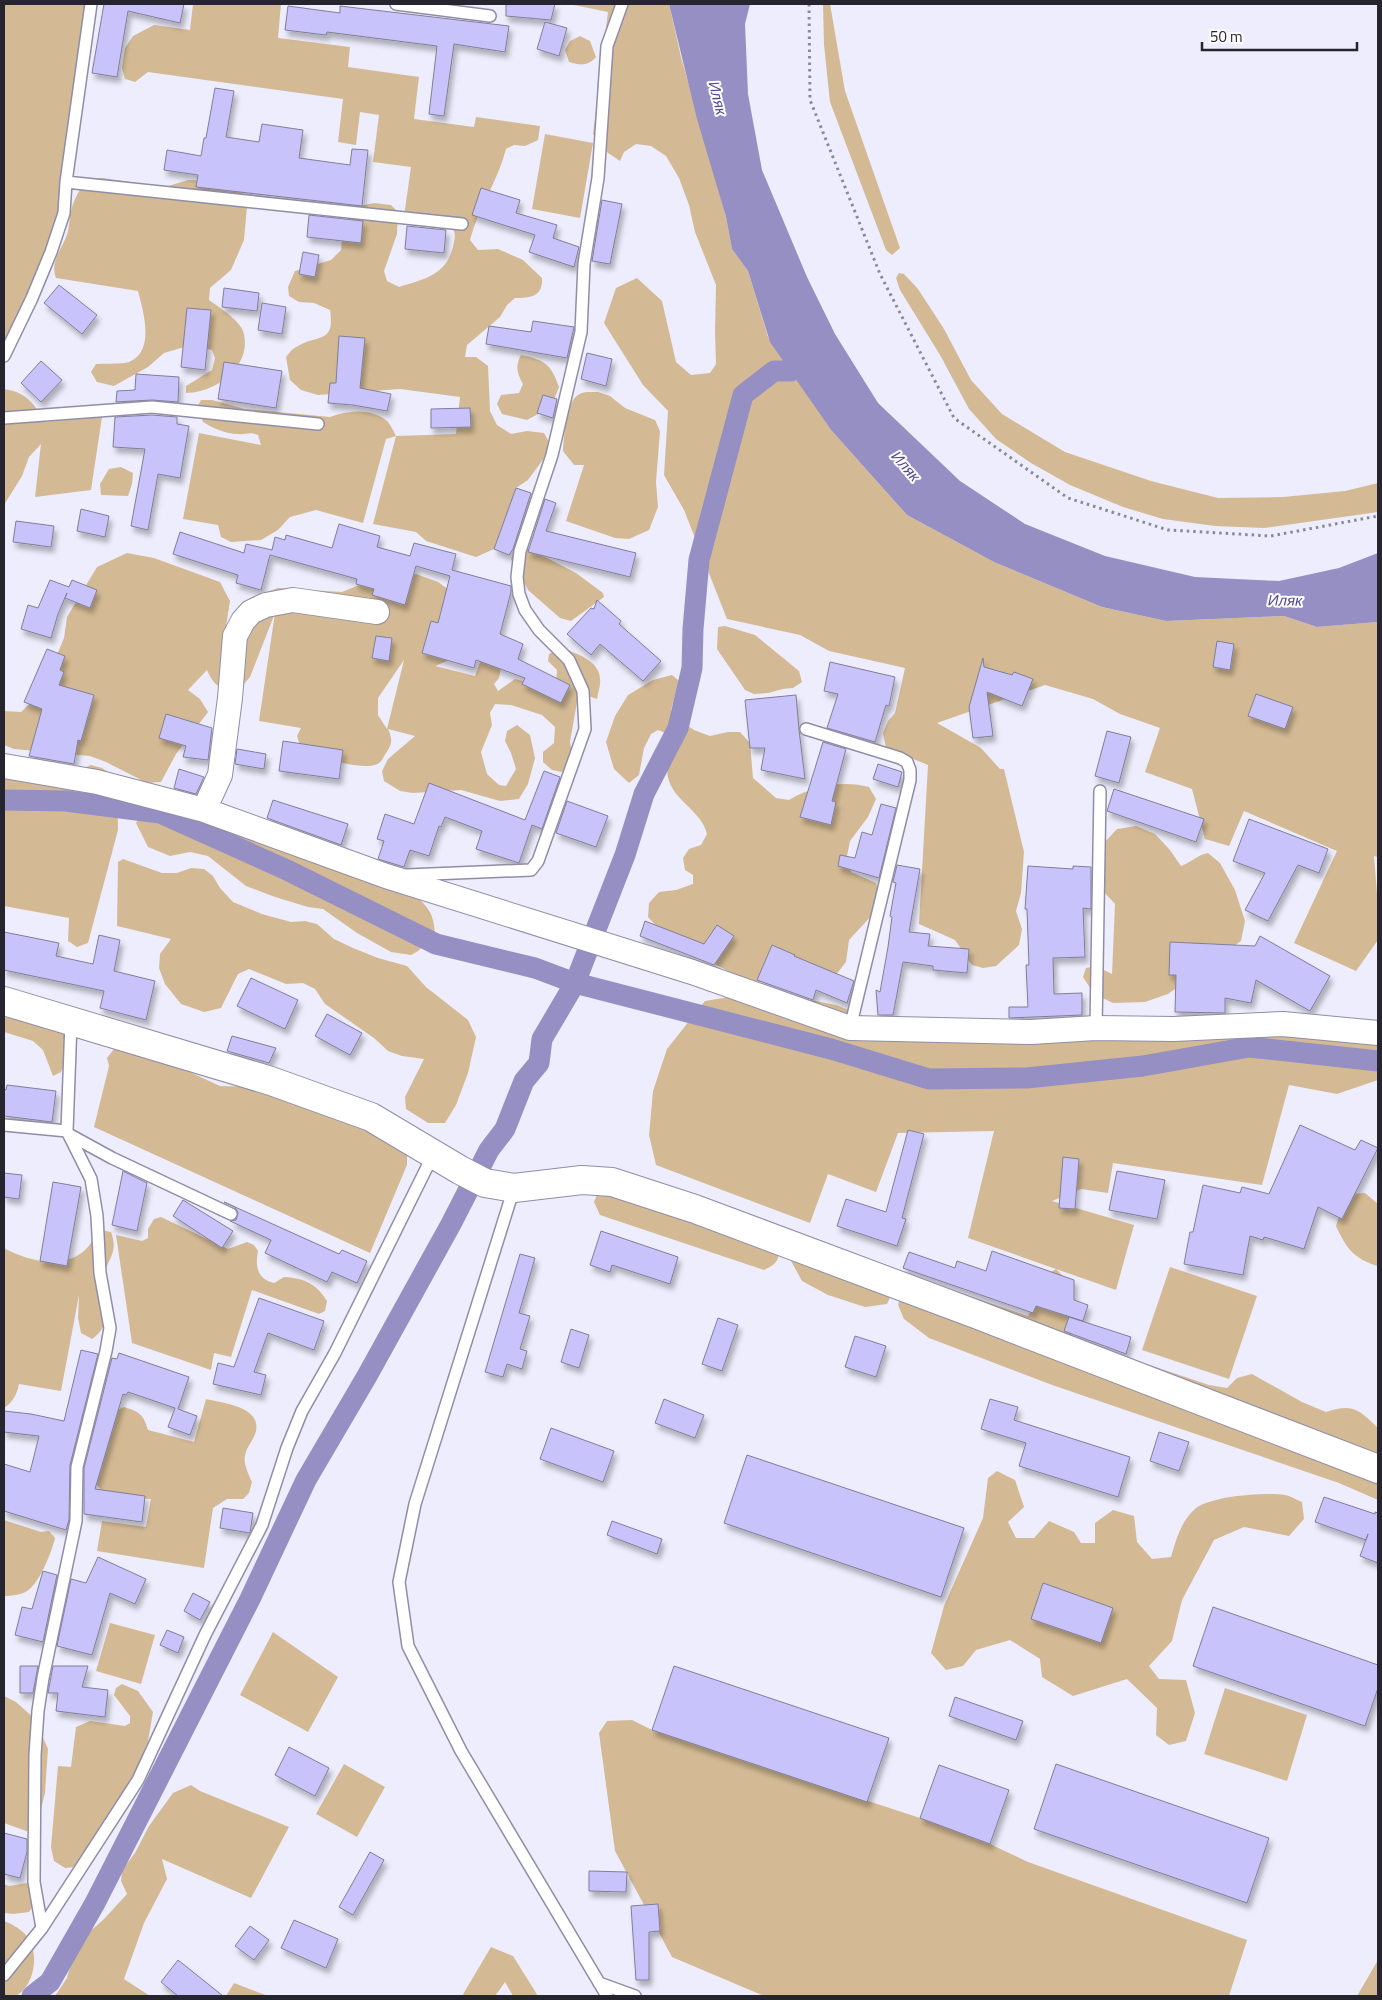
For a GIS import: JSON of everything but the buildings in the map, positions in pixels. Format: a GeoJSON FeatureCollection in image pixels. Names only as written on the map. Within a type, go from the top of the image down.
{"type":"FeatureCollection","features":[{"type":"Feature","properties":{"kind":"street"},"geometry":{"type":"LineString","coordinates":[[204,810],[220,775],[230,698],[235,636],[243,621],[251,612],[266,605],[293,600],[377,612]]}},
{"type":"Feature","properties":{"kind":"street"},"geometry":{"type":"LineString","coordinates":[[4,766],[96,782],[204,810],[386,876],[692,972],[850,1028],[1031,1032],[1096,1028],[1174,1029],[1283,1024],[1378,1033]]}},
{"type":"Feature","properties":{"kind":"street"},"geometry":{"type":"LineString","coordinates":[[4,1001],[271,1081],[370,1117],[433,1155],[485,1183],[514,1188],[582,1180],[612,1182],[694,1209],[978,1315],[1378,1469]]}},
{"type":"Feature","properties":{"kind":"lane"},"geometry":{"type":"LineString","coordinates":[[4,356],[32,298],[64,214],[66,182],[91,4]]}},
{"type":"Feature","properties":{"kind":"lane"},"geometry":{"type":"LineString","coordinates":[[396,4],[490,16]]}},
{"type":"Feature","properties":{"kind":"lane"},"geometry":{"type":"LineString","coordinates":[[386,876],[531,870],[538,862],[585,729],[583,691],[580,683],[569,660],[539,630],[525,610],[517,577],[520,551],[552,455],[581,332],[584,264],[598,178],[607,46],[622,4]]}},
{"type":"Feature","properties":{"kind":"lane"},"geometry":{"type":"LineString","coordinates":[[66,182],[462,224]]}},
{"type":"Feature","properties":{"kind":"lane"},"geometry":{"type":"LineString","coordinates":[[4,418],[152,407],[318,424]]}},
{"type":"Feature","properties":{"kind":"lane"},"geometry":{"type":"LineString","coordinates":[[806,729],[900,758],[907,762],[910,770],[910,780],[850,1028]]}},
{"type":"Feature","properties":{"kind":"lane"},"geometry":{"type":"LineString","coordinates":[[1096,1028],[1100,791]]}},
{"type":"Feature","properties":{"kind":"lane"},"geometry":{"type":"LineString","coordinates":[[42,1928],[34,1882],[35,1755],[38,1711],[76,1521],[76,1467],[106,1351],[110,1328],[100,1272],[97,1216],[91,1179],[68,1133],[71,1020]]}},
{"type":"Feature","properties":{"kind":"lane"},"geometry":{"type":"LineString","coordinates":[[4,1125],[68,1133],[112,1158],[231,1214]]}},
{"type":"Feature","properties":{"kind":"lane"},"geometry":{"type":"LineString","coordinates":[[4,1976],[42,1928],[138,1780],[205,1635],[262,1525],[287,1448],[302,1411],[335,1353],[433,1155]]}},
{"type":"Feature","properties":{"kind":"lane"},"geometry":{"type":"LineString","coordinates":[[514,1188],[415,1504],[399,1582],[408,1646],[461,1751],[607,1996]]}},
{"type":"Feature","properties":{"kind":"lane"},"geometry":{"type":"LineString","coordinates":[[599,1983],[635,1996]]}},
{"type":"Feature","properties":{"kind":"path"},"geometry":{"type":"LineString","coordinates":[[809,4],[810,100],[880,274],[954,418],[1068,498],[1168,530],[1271,536],[1378,516]]}},
{"type":"Feature","properties":{"kind":"shaded area"},"geometry":{"type":"Polygon","coordinates":[[[4,4],[94,4],[56,242],[4,359],[4,4]]]}},
{"type":"Feature","properties":{"kind":"shaded area"},"geometry":{"type":"Polygon","coordinates":[[[193,4],[281,4],[278,38],[350,47],[348,67],[419,77],[414,119],[474,127],[476,117],[540,126],[538,140],[525,146],[514,145],[506,149],[470,240],[478,250],[498,249],[523,260],[542,278],[542,284],[538,293],[526,298],[515,298],[507,305],[500,317],[467,345],[465,357],[476,357],[488,366],[490,411],[497,425],[511,434],[527,431],[544,433],[549,442],[547,454],[528,480],[516,488],[494,549],[476,557],[426,541],[416,532],[373,524],[396,436],[456,434],[460,397],[400,389],[318,395],[301,390],[290,380],[286,357],[296,347],[328,333],[331,321],[330,310],[314,303],[299,302],[289,296],[288,287],[295,271],[331,260],[341,250],[343,230],[360,206],[374,203],[391,205],[398,212],[397,234],[384,271],[387,281],[399,287],[435,274],[447,262],[455,238],[454,231],[451,228],[403,223],[411,167],[373,162],[379,115],[360,112],[356,145],[338,142],[343,99],[148,72],[135,82],[125,79],[122,68],[125,48],[133,36],[154,25],[190,30],[193,4]]]}},
{"type":"Feature","properties":{"kind":"shaded area"},"geometry":{"type":"Polygon","coordinates":[[[569,4],[669,4],[681,57],[726,217],[732,249],[748,271],[768,337],[831,430],[907,515],[994,562],[1102,607],[1166,621],[1284,616],[1317,627],[1378,622],[1378,857],[1374,856],[1378,906],[1378,940],[1356,971],[1294,943],[1337,851],[1244,811],[1229,846],[1205,839],[1192,789],[1145,772],[1160,728],[1120,714],[1093,699],[1045,685],[937,723],[981,748],[1000,769],[1004,769],[1024,852],[1021,893],[1016,911],[1022,929],[1019,945],[996,966],[983,968],[972,965],[955,940],[919,924],[928,765],[886,748],[883,733],[888,721],[895,713],[905,668],[829,651],[800,635],[727,619],[684,510],[664,475],[668,411],[643,385],[604,323],[616,288],[637,278],[662,301],[676,362],[691,375],[710,373],[716,364],[716,285],[695,232],[689,205],[679,178],[666,156],[651,146],[636,144],[624,152],[620,161],[608,153],[593,134],[608,12],[569,4]]]}},
{"type":"Feature","properties":{"kind":"shaded area"},"geometry":{"type":"Polygon","coordinates":[[[823,4],[830,4],[845,91],[900,248],[892,255],[886,250],[830,102],[824,45],[823,4]]]}},
{"type":"Feature","properties":{"kind":"shaded area"},"geometry":{"type":"Polygon","coordinates":[[[580,36],[590,41],[596,57],[590,62],[583,64],[569,62],[565,50],[570,41],[580,36]]]}},
{"type":"Feature","properties":{"kind":"shaded area"},"geometry":{"type":"Polygon","coordinates":[[[545,134],[593,143],[580,218],[532,209],[545,134]]]}},
{"type":"Feature","properties":{"kind":"shaded area"},"geometry":{"type":"Polygon","coordinates":[[[90,178],[103,178],[165,187],[188,180],[226,181],[240,189],[247,207],[244,240],[231,270],[210,288],[209,300],[237,322],[243,331],[245,343],[243,355],[238,366],[220,382],[198,392],[186,393],[186,386],[212,370],[215,358],[212,350],[191,345],[164,353],[148,367],[114,386],[97,382],[91,372],[96,364],[131,361],[143,348],[145,329],[138,291],[56,278],[54,266],[68,231],[72,205],[90,178]]]}},
{"type":"Feature","properties":{"kind":"shaded area"},"geometry":{"type":"Polygon","coordinates":[[[899,273],[904,274],[918,289],[944,329],[971,380],[1002,414],[1065,452],[1151,481],[1218,498],[1283,497],[1345,491],[1378,483],[1378,512],[1264,528],[1215,526],[1163,519],[1123,507],[1070,485],[1031,463],[996,439],[969,409],[940,355],[900,290],[896,278],[899,273]]]}},
{"type":"Feature","properties":{"kind":"shaded area"},"geometry":{"type":"Polygon","coordinates":[[[521,355],[546,364],[553,373],[559,387],[551,407],[527,420],[502,414],[497,404],[501,395],[519,393],[523,384],[518,370],[518,362],[521,355]]]}},
{"type":"Feature","properties":{"kind":"shaded area"},"geometry":{"type":"Polygon","coordinates":[[[4,389],[12,390],[29,399],[45,422],[102,417],[91,490],[35,497],[41,444],[29,457],[22,476],[4,505],[4,389]]]}},
{"type":"Feature","properties":{"kind":"shaded area"},"geometry":{"type":"Polygon","coordinates":[[[585,392],[598,392],[610,396],[625,408],[655,420],[660,431],[656,482],[658,507],[649,530],[629,539],[615,538],[566,521],[584,465],[574,465],[563,451],[568,412],[578,395],[585,392]]]}},
{"type":"Feature","properties":{"kind":"shaded area"},"geometry":{"type":"Polygon","coordinates":[[[201,400],[212,400],[245,409],[330,417],[352,412],[368,412],[382,417],[388,422],[396,436],[386,439],[363,523],[316,510],[290,517],[278,530],[261,540],[231,542],[221,537],[218,525],[183,519],[199,433],[261,445],[258,435],[252,433],[228,433],[203,422],[197,407],[201,400]]]}},
{"type":"Feature","properties":{"kind":"shaded area"},"geometry":{"type":"Polygon","coordinates":[[[121,467],[133,473],[128,496],[101,495],[100,484],[109,469],[121,467]]]}},
{"type":"Feature","properties":{"kind":"shaded area"},"geometry":{"type":"Polygon","coordinates":[[[528,548],[576,573],[603,593],[604,597],[571,621],[560,618],[528,590],[511,559],[516,549],[528,548]]]}},
{"type":"Feature","properties":{"kind":"shaded area"},"geometry":{"type":"Polygon","coordinates":[[[127,553],[154,558],[220,582],[230,601],[224,639],[237,609],[250,598],[278,588],[342,592],[381,576],[416,574],[438,582],[488,617],[464,654],[435,666],[475,676],[482,657],[502,662],[499,678],[494,684],[498,691],[515,679],[544,687],[556,684],[557,670],[548,661],[549,654],[561,648],[586,659],[596,667],[600,681],[597,699],[588,696],[577,702],[570,742],[572,754],[562,772],[552,770],[543,762],[543,752],[554,743],[555,727],[542,715],[511,705],[495,704],[490,713],[492,725],[481,752],[487,774],[499,785],[506,786],[516,769],[505,741],[507,731],[517,725],[530,735],[535,758],[528,784],[519,799],[500,801],[461,790],[413,793],[400,791],[384,781],[382,771],[388,759],[415,736],[388,729],[391,742],[382,760],[373,766],[363,766],[318,756],[301,749],[297,736],[301,728],[259,721],[275,613],[250,677],[238,691],[227,690],[218,686],[212,680],[207,670],[188,690],[200,699],[208,712],[176,754],[161,782],[147,783],[90,756],[14,749],[4,745],[4,711],[21,712],[41,693],[64,638],[67,617],[97,567],[127,553]],[[404,660],[378,698],[378,715],[387,729],[404,660]]]}},
{"type":"Feature","properties":{"kind":"shaded area"},"geometry":{"type":"Polygon","coordinates":[[[725,626],[755,635],[799,671],[802,682],[793,688],[768,693],[754,694],[745,690],[717,649],[718,627],[725,626]]]}},
{"type":"Feature","properties":{"kind":"shaded area"},"geometry":{"type":"Polygon","coordinates":[[[672,675],[679,681],[671,710],[674,716],[694,730],[710,736],[728,732],[740,732],[750,743],[753,778],[776,798],[789,800],[818,788],[849,784],[869,787],[876,799],[868,817],[850,841],[847,856],[851,872],[876,883],[879,892],[873,914],[849,940],[846,962],[828,985],[746,981],[668,938],[648,917],[649,903],[659,892],[676,890],[693,884],[693,875],[685,870],[683,858],[689,849],[701,845],[707,834],[704,825],[679,797],[669,780],[667,767],[674,747],[668,734],[658,730],[651,734],[644,748],[639,775],[629,783],[614,769],[606,742],[615,716],[628,695],[653,680],[672,675]]]}},
{"type":"Feature","properties":{"kind":"shaded area"},"geometry":{"type":"Polygon","coordinates":[[[91,765],[102,768],[117,778],[118,830],[88,943],[77,947],[68,941],[69,918],[4,906],[4,777],[81,769],[91,765]]]}},
{"type":"Feature","properties":{"kind":"shaded area"},"geometry":{"type":"Polygon","coordinates":[[[148,802],[410,891],[431,914],[435,935],[411,955],[391,952],[357,933],[323,909],[308,907],[246,886],[208,856],[190,852],[170,856],[148,847],[136,823],[148,802]]]}},
{"type":"Feature","properties":{"kind":"shaded area"},"geometry":{"type":"Polygon","coordinates":[[[1136,826],[1155,834],[1170,850],[1181,866],[1208,853],[1220,863],[1235,890],[1245,921],[1241,941],[1168,994],[1145,1002],[1113,1003],[1094,994],[1083,977],[1086,968],[1096,966],[1112,974],[1115,904],[1102,890],[1104,843],[1117,829],[1136,826]]]}},
{"type":"Feature","properties":{"kind":"shaded area"},"geometry":{"type":"Polygon","coordinates":[[[123,859],[162,873],[177,873],[191,868],[204,869],[213,876],[220,888],[233,902],[262,914],[291,922],[305,921],[317,924],[334,939],[353,948],[378,958],[407,966],[426,987],[468,1020],[476,1037],[468,1073],[456,1105],[445,1123],[428,1123],[406,1109],[405,1097],[424,1059],[402,1056],[388,1051],[374,1038],[325,1004],[315,989],[303,983],[286,984],[249,969],[238,974],[221,1008],[204,1012],[181,1004],[165,984],[159,968],[160,954],[171,939],[117,926],[118,862],[123,859]]]}},
{"type":"Feature","properties":{"kind":"shaded area"},"geometry":{"type":"Polygon","coordinates":[[[765,991],[836,1005],[885,1025],[1155,1019],[1273,1012],[1378,1021],[1378,1080],[1337,1094],[1289,1085],[1262,1185],[1113,1163],[1108,1193],[1081,1189],[1052,1201],[1134,1225],[1116,1290],[968,1238],[994,1131],[898,1133],[876,1192],[828,1174],[810,1223],[656,1165],[649,1135],[653,1091],[667,1049],[705,1001],[765,991]]]}},
{"type":"Feature","properties":{"kind":"shaded area"},"geometry":{"type":"Polygon","coordinates":[[[4,1017],[31,1022],[65,1033],[70,1050],[61,1072],[53,1076],[43,1050],[33,1041],[4,1032],[4,1017]]]}},
{"type":"Feature","properties":{"kind":"shaded area"},"geometry":{"type":"Polygon","coordinates":[[[124,1047],[157,1054],[183,1069],[220,1086],[261,1087],[333,1109],[407,1155],[407,1165],[370,1253],[94,1127],[109,1066],[107,1058],[114,1049],[124,1047]]]}},
{"type":"Feature","properties":{"kind":"shaded area"},"geometry":{"type":"Polygon","coordinates":[[[639,1178],[730,1207],[763,1220],[770,1225],[775,1236],[779,1252],[778,1259],[764,1270],[600,1215],[594,1202],[599,1190],[639,1178]]]}},
{"type":"Feature","properties":{"kind":"shaded area"},"geometry":{"type":"Polygon","coordinates":[[[1365,1193],[1378,1204],[1378,1266],[1363,1260],[1352,1252],[1343,1241],[1336,1226],[1344,1201],[1351,1194],[1365,1193]]]}},
{"type":"Feature","properties":{"kind":"shaded area"},"geometry":{"type":"Polygon","coordinates":[[[161,1217],[228,1249],[247,1242],[254,1245],[258,1251],[258,1271],[264,1278],[274,1283],[284,1277],[309,1283],[319,1290],[327,1301],[325,1311],[319,1314],[252,1290],[231,1357],[214,1353],[211,1370],[132,1343],[116,1235],[142,1241],[148,1238],[148,1229],[154,1219],[161,1217]]]}},
{"type":"Feature","properties":{"kind":"shaded area"},"geometry":{"type":"Polygon","coordinates":[[[101,1230],[111,1232],[114,1246],[104,1277],[106,1318],[104,1325],[100,1332],[92,1339],[81,1333],[78,1318],[79,1295],[61,1391],[19,1384],[14,1398],[4,1408],[4,1248],[35,1260],[58,1262],[78,1255],[87,1248],[101,1230]]]}},
{"type":"Feature","properties":{"kind":"shaded area"},"geometry":{"type":"Polygon","coordinates":[[[817,1241],[880,1264],[893,1291],[887,1304],[865,1307],[828,1295],[802,1281],[791,1261],[795,1248],[817,1241]]]}},
{"type":"Feature","properties":{"kind":"shaded area"},"geometry":{"type":"Polygon","coordinates":[[[1170,1267],[1257,1296],[1229,1379],[1142,1350],[1170,1267]]]}},
{"type":"Feature","properties":{"kind":"shaded area"},"geometry":{"type":"Polygon","coordinates":[[[1056,1269],[1063,1276],[1072,1339],[1209,1385],[1227,1388],[1237,1378],[1252,1374],[1302,1402],[1326,1412],[1349,1408],[1366,1416],[1378,1428],[1378,1500],[1339,1483],[1055,1386],[929,1338],[904,1319],[898,1305],[902,1290],[920,1283],[937,1285],[1028,1316],[1051,1272],[1056,1269]]]}},
{"type":"Feature","properties":{"kind":"shaded area"},"geometry":{"type":"Polygon","coordinates":[[[206,1399],[230,1404],[247,1411],[253,1416],[256,1423],[256,1431],[245,1459],[252,1482],[249,1493],[243,1499],[227,1499],[213,1508],[204,1568],[97,1551],[102,1521],[146,1527],[151,1499],[108,1497],[96,1484],[113,1412],[124,1407],[140,1414],[148,1430],[194,1442],[206,1399]]]}},
{"type":"Feature","properties":{"kind":"shaded area"},"geometry":{"type":"Polygon","coordinates":[[[997,1471],[1015,1480],[1024,1507],[1008,1522],[1016,1538],[1034,1538],[1049,1521],[1074,1532],[1081,1543],[1095,1543],[1095,1523],[1113,1510],[1134,1516],[1137,1542],[1152,1559],[1171,1557],[1186,1519],[1195,1509],[1202,1505],[1225,1498],[1265,1494],[1285,1495],[1302,1502],[1304,1519],[1289,1536],[1244,1527],[1214,1540],[1182,1600],[1172,1641],[1149,1666],[1159,1679],[1186,1680],[1195,1713],[1186,1741],[1169,1745],[1156,1735],[1157,1708],[1127,1679],[1073,1696],[1042,1677],[1040,1659],[1010,1640],[976,1650],[963,1666],[946,1670],[931,1653],[944,1606],[983,1518],[988,1478],[997,1471]]]}},
{"type":"Feature","properties":{"kind":"shaded area"},"geometry":{"type":"Polygon","coordinates":[[[4,1520],[41,1532],[49,1531],[55,1538],[45,1566],[32,1587],[22,1593],[4,1596],[4,1520]]]}},
{"type":"Feature","properties":{"kind":"shaded area"},"geometry":{"type":"Polygon","coordinates":[[[110,1623],[155,1635],[141,1684],[96,1671],[110,1623]]]}},
{"type":"Feature","properties":{"kind":"shaded area"},"geometry":{"type":"Polygon","coordinates":[[[273,1632],[338,1677],[308,1732],[240,1695],[273,1632]]]}},
{"type":"Feature","properties":{"kind":"shaded area"},"geometry":{"type":"Polygon","coordinates":[[[122,1684],[138,1691],[153,1712],[148,1741],[133,1778],[77,1867],[65,1868],[54,1861],[51,1847],[58,1766],[71,1767],[76,1727],[90,1721],[125,1726],[130,1723],[130,1716],[114,1695],[116,1688],[122,1684]]]}},
{"type":"Feature","properties":{"kind":"shaded area"},"geometry":{"type":"Polygon","coordinates":[[[1225,1688],[1307,1715],[1287,1781],[1204,1754],[1225,1688]]]}},
{"type":"Feature","properties":{"kind":"shaded area"},"geometry":{"type":"Polygon","coordinates":[[[4,1696],[16,1702],[35,1719],[48,1749],[45,1793],[36,1829],[32,1833],[4,1823],[4,1696]]]}},
{"type":"Feature","properties":{"kind":"shaded area"},"geometry":{"type":"Polygon","coordinates":[[[632,1720],[652,1730],[920,1818],[990,1844],[1028,1862],[1247,1940],[1229,1996],[764,1996],[672,1957],[615,1851],[599,1733],[607,1721],[632,1720]]]}},
{"type":"Feature","properties":{"kind":"shaded area"},"geometry":{"type":"Polygon","coordinates":[[[344,1764],[385,1787],[357,1837],[316,1814],[344,1764]]]}},
{"type":"Feature","properties":{"kind":"shaded area"},"geometry":{"type":"Polygon","coordinates":[[[191,1785],[200,1791],[289,1827],[251,1898],[162,1859],[167,1879],[144,1923],[124,1979],[150,1996],[55,1996],[67,1978],[71,1963],[86,1935],[127,1894],[121,1881],[122,1870],[135,1853],[149,1826],[173,1793],[191,1785]]]}},
{"type":"Feature","properties":{"kind":"shaded area"},"geometry":{"type":"Polygon","coordinates":[[[27,1883],[32,1887],[35,1903],[29,1912],[4,1913],[4,1884],[9,1886],[27,1883]]]}},
{"type":"Feature","properties":{"kind":"shaded area"},"geometry":{"type":"Polygon","coordinates":[[[4,1921],[24,1933],[29,1939],[34,1956],[34,1965],[29,1982],[25,1989],[14,1996],[4,1996],[4,1921]]]}},
{"type":"Feature","properties":{"kind":"shaded area"},"geometry":{"type":"Polygon","coordinates":[[[491,1947],[513,1956],[538,1996],[513,1996],[505,1982],[495,1996],[462,1996],[491,1947]]]}},
{"type":"Feature","properties":{"kind":"shaded area"},"geometry":{"type":"Polygon","coordinates":[[[1378,1960],[1378,1996],[1357,1996],[1378,1960]]]}},
{"type":"Feature","properties":{"kind":"shaded area"},"geometry":{"type":"Polygon","coordinates":[[[234,1983],[268,1996],[226,1996],[234,1983]]]}},
{"type":"Feature","properties":{"kind":"water","name":"Иляк"},"geometry":{"type":"Polygon","coordinates":[[[669,4],[750,4],[745,24],[748,94],[762,170],[807,277],[835,334],[878,403],[960,481],[1025,524],[1105,556],[1195,577],[1279,581],[1339,568],[1378,553],[1378,622],[1317,627],[1284,616],[1166,621],[1102,607],[994,562],[907,515],[831,430],[770,342],[748,271],[732,249],[726,217],[697,119],[669,4]]]}},
{"type":"Feature","properties":{"kind":"waterway"},"geometry":{"type":"LineString","coordinates":[[32,1996],[50,1982],[95,1903],[250,1599],[306,1480],[367,1376],[451,1224],[489,1150],[505,1129],[524,1081],[539,1063],[542,1039],[575,983],[625,855],[644,794],[678,728],[692,668],[693,629],[699,560],[743,395],[774,371],[791,371]]}},
{"type":"Feature","properties":{"kind":"waterway"},"geometry":{"type":"LineString","coordinates":[[4,800],[66,801],[160,813],[287,870],[436,944],[535,968],[575,983],[831,1049],[929,1079],[1027,1078],[1143,1066],[1249,1047],[1378,1061]]}}]}
